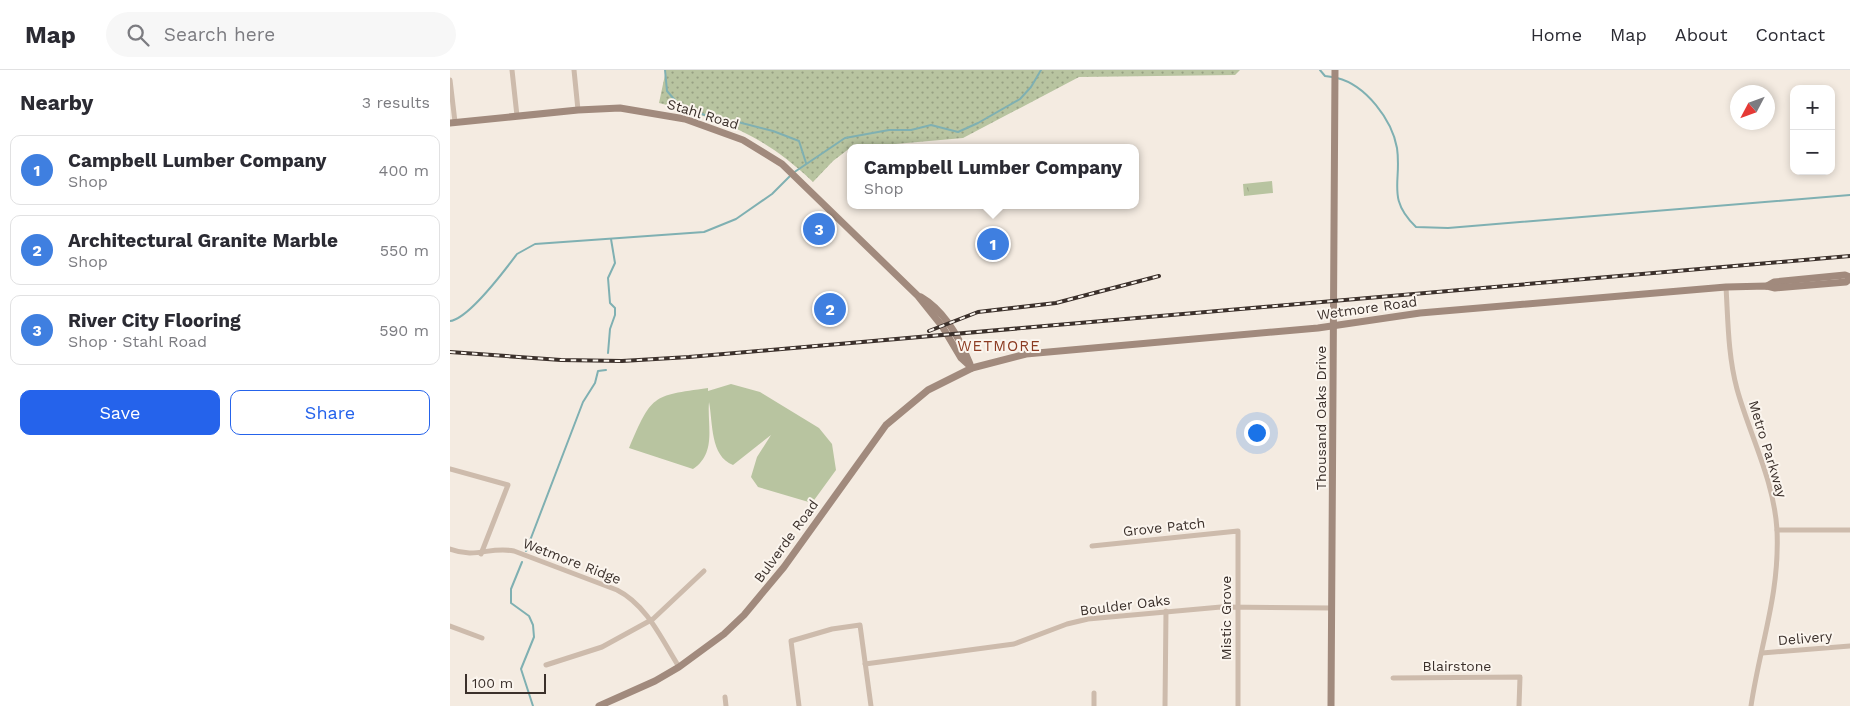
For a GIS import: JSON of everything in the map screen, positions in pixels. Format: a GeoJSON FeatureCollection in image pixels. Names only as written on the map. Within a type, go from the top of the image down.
{"type":"FeatureCollection","features":[{"type":"Feature","properties":{"kind":"main road","name":"Thousand Oaks Drive"},"geometry":{"type":"LineString","coordinates":[[1331,706],[1335,70]]}},
{"type":"Feature","properties":{"kind":"main road","name":"Stahl Road"},"geometry":{"type":"LineString","coordinates":[[453,123],[578,110],[638,110],[685,119],[743,140],[782,164],[918,296],[930,303],[948,324],[972,368]]}},
{"type":"Feature","properties":{"kind":"main road","name":"Wetmore Road"},"geometry":{"type":"LineString","coordinates":[[972,368],[1026,354],[1334,326],[1420,313],[1726,287],[1768,286],[1774,282],[1845,275],[1850,278]]}},
{"type":"Feature","properties":{"kind":"main road","name":"Bulverde Road"},"geometry":{"type":"LineString","coordinates":[[599,706],[655,681],[679,667],[724,634],[770,586],[886,426],[928,390],[972,368]]}},
{"type":"Feature","properties":{"kind":"street"},"geometry":{"type":"LineString","coordinates":[[512,70],[517,116]]}},
{"type":"Feature","properties":{"kind":"street"},"geometry":{"type":"LineString","coordinates":[[574,70],[578,110]]}},
{"type":"Feature","properties":{"kind":"street"},"geometry":{"type":"LineString","coordinates":[[450,80],[453,123]]}},
{"type":"Feature","properties":{"kind":"street","name":"Metro Parkway"},"geometry":{"type":"LineString","coordinates":[[1726,287],[1734,376],[1766,474],[1777,530],[1775,592],[1751,706]]}},
{"type":"Feature","properties":{"kind":"street"},"geometry":{"type":"LineString","coordinates":[[450,469],[508,485],[482,554]]}},
{"type":"Feature","properties":{"kind":"street"},"geometry":{"type":"LineString","coordinates":[[1777,530],[1850,530]]}},
{"type":"Feature","properties":{"kind":"street","name":"Grove Patch"},"geometry":{"type":"LineString","coordinates":[[1092,546],[1238,531]]}},
{"type":"Feature","properties":{"kind":"street","name":"Mistic Grove"},"geometry":{"type":"LineString","coordinates":[[1238,531],[1238,706]]}},
{"type":"Feature","properties":{"kind":"street","name":"Wetmore Ridge"},"geometry":{"type":"LineString","coordinates":[[450,550],[461,553],[482,554],[500,549],[514,551],[608,586],[631,598],[650,621],[679,667]]}},
{"type":"Feature","properties":{"kind":"street"},"geometry":{"type":"LineString","coordinates":[[546,665],[602,647],[650,621],[665,610],[704,571]]}},
{"type":"Feature","properties":{"kind":"street","name":"Boulder Oaks"},"geometry":{"type":"LineString","coordinates":[[865,664],[996,647],[1033,638],[1077,621],[1166,611],[1238,607],[1332,608]]}},
{"type":"Feature","properties":{"kind":"street"},"geometry":{"type":"LineString","coordinates":[[1165,706],[1166,611]]}},
{"type":"Feature","properties":{"kind":"street"},"geometry":{"type":"LineString","coordinates":[[798,706],[791,641],[832,629],[860,625],[871,706]]}},
{"type":"Feature","properties":{"kind":"street"},"geometry":{"type":"LineString","coordinates":[[450,626],[482,638]]}},
{"type":"Feature","properties":{"kind":"street","name":"Delivery"},"geometry":{"type":"LineString","coordinates":[[1762,653],[1850,646]]}},
{"type":"Feature","properties":{"kind":"street","name":"Blairstone"},"geometry":{"type":"LineString","coordinates":[[1393,678],[1520,677],[1519,706]]}},
{"type":"Feature","properties":{"kind":"street"},"geometry":{"type":"LineString","coordinates":[[1094,693],[1094,706]]}},
{"type":"Feature","properties":{"kind":"street"},"geometry":{"type":"LineString","coordinates":[[725,697],[726,706]]}},
{"type":"Feature","properties":{"kind":"green space"},"geometry":{"type":"Polygon","coordinates":[[[666,70],[1240,70],[1235,75],[1079,77],[963,138],[895,144],[847,144],[847,150],[833,161],[813,182],[777,152],[742,131],[703,116],[659,103],[666,70]]]}},
{"type":"Feature","properties":{"kind":"green space"},"geometry":{"type":"Polygon","coordinates":[[[1272,181],[1273,193],[1244,196],[1243,184],[1272,181]]]}},
{"type":"Feature","properties":{"kind":"green space"},"geometry":{"type":"Polygon","coordinates":[[[1267,183],[1268,192],[1249,194],[1248,185],[1267,183]]]}},
{"type":"Feature","properties":{"kind":"green space"},"geometry":{"type":"Polygon","coordinates":[[[731,384],[760,392],[819,428],[832,444],[836,470],[812,503],[758,487],[751,477],[757,457],[771,435],[733,465],[726,461],[716,447],[709,402],[708,447],[705,455],[693,469],[629,448],[643,417],[656,401],[675,393],[708,388],[708,391],[731,384]]]}},
{"type":"Feature","properties":{"kind":"waterway"},"geometry":{"type":"LineString","coordinates":[[665,70],[667,91],[680,106],[724,122],[734,121],[773,131],[799,141],[806,163]]}},
{"type":"Feature","properties":{"kind":"waterway"},"geometry":{"type":"LineString","coordinates":[[793,173],[845,138],[889,130],[911,130],[931,125],[958,132],[1020,99],[1031,87],[1041,70]]}},
{"type":"Feature","properties":{"kind":"waterway"},"geometry":{"type":"LineString","coordinates":[[1320,70],[1325,76],[1332,77]]}},
{"type":"Feature","properties":{"kind":"waterway"},"geometry":{"type":"LineString","coordinates":[[1337,78],[1348,82],[1367,96],[1376,105],[1390,126],[1397,148],[1398,198],[1407,217],[1416,227],[1448,228],[1850,195]]}},
{"type":"Feature","properties":{"kind":"waterway"},"geometry":{"type":"LineString","coordinates":[[450,321],[467,312],[496,282],[517,254],[535,244],[704,232],[736,219],[772,194],[790,176]]}},
{"type":"Feature","properties":{"kind":"waterway"},"geometry":{"type":"LineString","coordinates":[[608,353],[610,329],[615,315],[615,308],[610,303],[608,278],[615,263],[611,239]]}},
{"type":"Feature","properties":{"kind":"waterway"},"geometry":{"type":"LineString","coordinates":[[526,551],[583,402],[595,383],[598,371],[606,370]]}},
{"type":"Feature","properties":{"kind":"waterway"},"geometry":{"type":"LineString","coordinates":[[522,562],[511,589],[511,603],[529,616],[533,625],[534,637],[521,669],[533,706]]}},
{"type":"Feature","properties":{"kind":"railway"},"geometry":{"type":"LineString","coordinates":[[450,352],[561,360],[622,361],[689,357],[1850,256]]}},
{"type":"Feature","properties":{"kind":"railway"},"geometry":{"type":"LineString","coordinates":[[929,331],[978,312],[1056,303],[1159,276]]}},
{"type":"Feature","properties":{"kind":"place","name":"River City Flooring"},"geometry":{"type":"Point","coordinates":[819,229]}},
{"type":"Feature","properties":{"kind":"place","name":"Campbell Lumber Company"},"geometry":{"type":"Point","coordinates":[993,244]}},
{"type":"Feature","properties":{"kind":"place","name":"Architectural Granite Marble"},"geometry":{"type":"Point","coordinates":[830,309]}},
{"type":"Feature","properties":{"kind":"district","name":"WETMORE"},"geometry":{"type":"Point","coordinates":[999,346]}}]}
